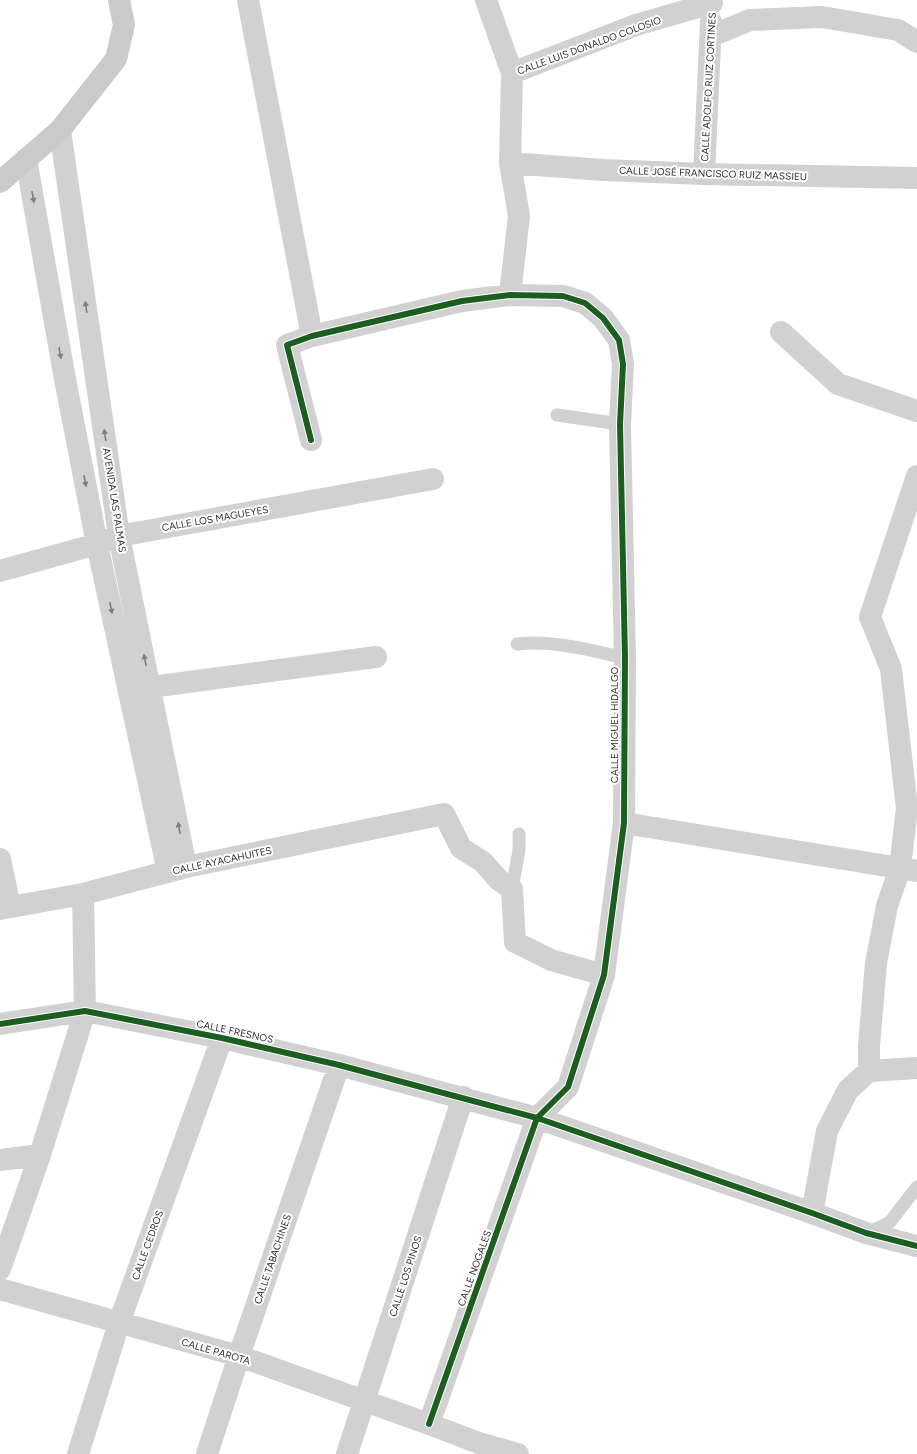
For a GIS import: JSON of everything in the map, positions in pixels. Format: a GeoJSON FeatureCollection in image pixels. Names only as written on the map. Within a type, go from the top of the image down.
{"type":"FeatureCollection","features":[{"type":"Feature","properties":{"kind":"street"},"geometry":{"type":"LineString","coordinates":[[0,182],[60,130],[116,59],[124,25],[118,0]]}},
{"type":"Feature","properties":{"kind":"street"},"geometry":{"type":"LineString","coordinates":[[248,0],[312,336]]}},
{"type":"Feature","properties":{"kind":"street"},"geometry":{"type":"LineString","coordinates":[[486,0],[512,73],[510,163],[519,216],[510,295]]}},
{"type":"Feature","properties":{"kind":"street","name":"CALLE LUIS DONALDO COLOSIO"},"geometry":{"type":"LineString","coordinates":[[512,73],[636,25],[712,2]]}},
{"type":"Feature","properties":{"kind":"street","name":"CALLE ADOLFO RUIZ CORTINES"},"geometry":{"type":"LineString","coordinates":[[704,174],[712,2]]}},
{"type":"Feature","properties":{"kind":"street"},"geometry":{"type":"LineString","coordinates":[[711,36],[750,20],[822,17],[898,30],[917,42]]}},
{"type":"Feature","properties":{"kind":"street","name":"AVENIDA LAS PALMAS"},"geometry":{"type":"LineString","coordinates":[[60,130],[120,536],[140,688],[177,869]]}},
{"type":"Feature","properties":{"kind":"street"},"geometry":{"type":"LineString","coordinates":[[26,159],[65,379],[97,544],[140,688],[376,657]]}},
{"type":"Feature","properties":{"kind":"street","name":"CALLE JOSÉ FRANCISCO RUIZ MASSIEU"},"geometry":{"type":"LineString","coordinates":[[510,163],[603,170],[704,174],[917,178]]}},
{"type":"Feature","properties":{"kind":"street","name":"CALLE MIGUEL HIDALGO"},"geometry":{"type":"LineString","coordinates":[[311,440],[287,345],[312,336],[462,301],[510,295],[563,296],[585,303],[603,318],[619,340],[623,364],[620,424],[625,658],[624,823],[604,975],[568,1087],[537,1118]]}},
{"type":"Feature","properties":{"kind":"street"},"geometry":{"type":"LineString","coordinates":[[781,332],[838,384],[917,411]]}},
{"type":"Feature","properties":{"kind":"street"},"geometry":{"type":"LineString","coordinates":[[869,1071],[868,1046],[876,963],[886,906],[909,870],[906,808],[891,669],[870,617],[917,476]]}},
{"type":"Feature","properties":{"kind":"street","name":"CALLE LOS MAGUEYES"},"geometry":{"type":"LineString","coordinates":[[0,571],[97,544],[120,536],[433,479]]}},
{"type":"Feature","properties":{"kind":"street","name":"CALLE AYACAHUITES"},"geometry":{"type":"LineString","coordinates":[[5,908],[83,894],[177,869],[444,814],[461,848],[483,862],[499,880],[512,889]]}},
{"type":"Feature","properties":{"kind":"street"},"geometry":{"type":"LineString","coordinates":[[624,823],[909,870]]}},
{"type":"Feature","properties":{"kind":"street"},"geometry":{"type":"LineString","coordinates":[[0,859],[5,908]]}},
{"type":"Feature","properties":{"kind":"street"},"geometry":{"type":"LineString","coordinates":[[512,889],[515,942],[551,960],[604,975]]}},
{"type":"Feature","properties":{"kind":"street"},"geometry":{"type":"LineString","coordinates":[[0,1269],[40,1155],[85,1012],[83,894]]}},
{"type":"Feature","properties":{"kind":"street","name":"CALLE FRESNOS"},"geometry":{"type":"LineString","coordinates":[[0,1024],[85,1012],[222,1038],[339,1065],[537,1118],[866,1233],[917,1246]]}},
{"type":"Feature","properties":{"kind":"street","name":"CALLE CEDROS"},"geometry":{"type":"LineString","coordinates":[[78,1454],[119,1323],[222,1038]]}},
{"type":"Feature","properties":{"kind":"street","name":"CALLE TABACHINES"},"geometry":{"type":"LineString","coordinates":[[207,1454],[339,1065]]}},
{"type":"Feature","properties":{"kind":"street"},"geometry":{"type":"LineString","coordinates":[[812,1213],[826,1131],[848,1090],[869,1071],[917,1068]]}},
{"type":"Feature","properties":{"kind":"street","name":"CALLE LOS PINOS"},"geometry":{"type":"LineString","coordinates":[[347,1454],[463,1098]]}},
{"type":"Feature","properties":{"kind":"street","name":"CALLE NOGALES"},"geometry":{"type":"LineString","coordinates":[[429,1424],[537,1118]]}},
{"type":"Feature","properties":{"kind":"street"},"geometry":{"type":"LineString","coordinates":[[0,1160],[40,1155]]}},
{"type":"Feature","properties":{"kind":"street","name":"CALLE PAROTA"},"geometry":{"type":"LineString","coordinates":[[0,1289],[239,1356],[429,1424],[477,1449],[518,1454]]}},
{"type":"Feature","properties":{"kind":"lane"},"geometry":{"type":"LineString","coordinates":[[557,416],[620,424]]}},
{"type":"Feature","properties":{"kind":"lane"},"geometry":{"type":"LineString","coordinates":[[517,644],[533,642],[569,646],[625,658]]}},
{"type":"Feature","properties":{"kind":"lane"},"geometry":{"type":"LineString","coordinates":[[512,889],[519,850],[519,834]]}},
{"type":"Feature","properties":{"kind":"lane"},"geometry":{"type":"LineString","coordinates":[[866,1233],[890,1222],[917,1187]]}},
{"type":"Feature","properties":{"kind":"cycle path"},"geometry":{"type":"LineString","coordinates":[[311,440],[287,345],[312,336],[462,301],[510,295],[563,296],[585,303],[603,318],[619,340],[623,364],[620,424],[625,658],[624,823],[604,975],[568,1087],[537,1118],[429,1424]]}},
{"type":"Feature","properties":{"kind":"cycle path"},"geometry":{"type":"LineString","coordinates":[[0,1024],[85,1011],[222,1038],[339,1065],[537,1118],[866,1233],[917,1246]]}}]}
